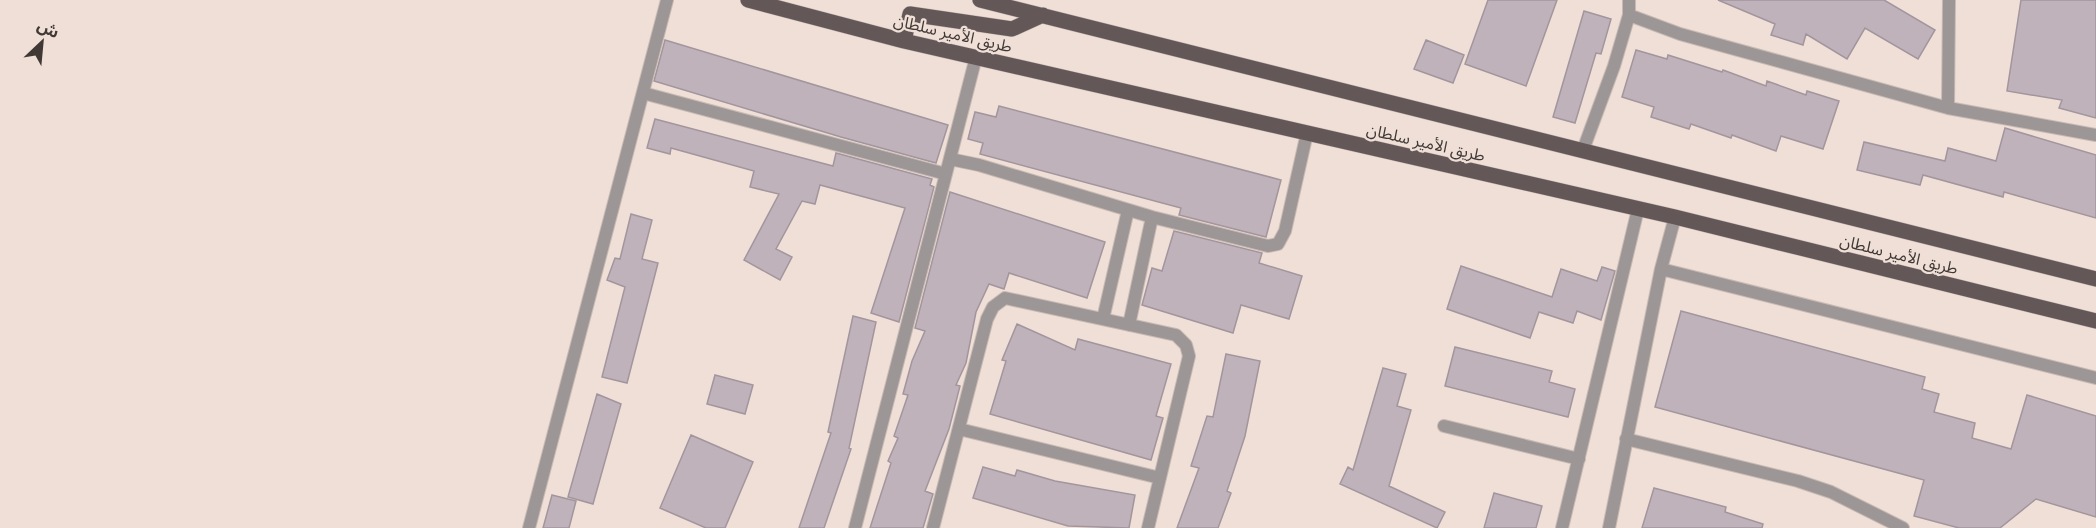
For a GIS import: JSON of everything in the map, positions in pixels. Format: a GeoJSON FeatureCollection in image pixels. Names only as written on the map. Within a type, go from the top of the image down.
{"type":"FeatureCollection","features":[{"type":"Feature","properties":{"kind":"main road","name":"طريق الأمير سلطان"},"geometry":{"type":"LineString","coordinates":[[748,0],[976,57],[1675,217],[2096,321]]}},
{"type":"Feature","properties":{"kind":"main road","name":"طريق الأمير سلطان"},"geometry":{"type":"LineString","coordinates":[[980,0],[2096,279]]}},
{"type":"Feature","properties":{"kind":"main road"},"geometry":{"type":"LineString","coordinates":[[904,40],[910,14],[1012,29],[1043,15]]}},
{"type":"Feature","properties":{"kind":"street"},"geometry":{"type":"LineString","coordinates":[[529,528],[667,0]]}},
{"type":"Feature","properties":{"kind":"street"},"geometry":{"type":"LineString","coordinates":[[1583,150],[1614,66],[1629,15],[1629,0]]}},
{"type":"Feature","properties":{"kind":"street"},"geometry":{"type":"LineString","coordinates":[[1948,108],[1949,0]]}},
{"type":"Feature","properties":{"kind":"street"},"geometry":{"type":"LineString","coordinates":[[1629,15],[1680,34],[1948,108],[2096,135]]}},
{"type":"Feature","properties":{"kind":"street"},"geometry":{"type":"LineString","coordinates":[[855,528],[976,57]]}},
{"type":"Feature","properties":{"kind":"street"},"geometry":{"type":"LineString","coordinates":[[643,93],[946,174]]}},
{"type":"Feature","properties":{"kind":"street"},"geometry":{"type":"LineString","coordinates":[[950,159],[979,165],[1152,217],[1268,246],[1278,244],[1285,231],[1307,133]]}},
{"type":"Feature","properties":{"kind":"street"},"geometry":{"type":"LineString","coordinates":[[1562,528],[1638,209]]}},
{"type":"Feature","properties":{"kind":"street"},"geometry":{"type":"LineString","coordinates":[[1102,319],[1128,210]]}},
{"type":"Feature","properties":{"kind":"street"},"geometry":{"type":"LineString","coordinates":[[1129,325],[1152,217]]}},
{"type":"Feature","properties":{"kind":"street"},"geometry":{"type":"LineString","coordinates":[[1609,528],[1661,269],[1675,217]]}},
{"type":"Feature","properties":{"kind":"street"},"geometry":{"type":"LineString","coordinates":[[1661,269],[2096,378]]}},
{"type":"Feature","properties":{"kind":"street"},"geometry":{"type":"LineString","coordinates":[[933,528],[987,319],[993,307],[1005,298],[1176,335],[1186,345],[1189,356],[1148,528]]}},
{"type":"Feature","properties":{"kind":"street"},"geometry":{"type":"LineString","coordinates":[[1444,426],[1579,459]]}},
{"type":"Feature","properties":{"kind":"street"},"geometry":{"type":"LineString","coordinates":[[959,429],[1160,478]]}},
{"type":"Feature","properties":{"kind":"street"},"geometry":{"type":"LineString","coordinates":[[1626,439],[1798,481],[1831,492],[1903,528]]}},
{"type":"Feature","properties":{"kind":"building"},"geometry":{"type":"Polygon","coordinates":[[[1488,0],[1557,0],[1526,86],[1465,64],[1488,0]]]}},
{"type":"Feature","properties":{"kind":"building"},"geometry":{"type":"Polygon","coordinates":[[[1718,0],[1884,0],[1935,30],[1918,59],[1865,28],[1847,59],[1806,34],[1803,45],[1771,35],[1775,24],[1718,0]]]}},
{"type":"Feature","properties":{"kind":"building"},"geometry":{"type":"Polygon","coordinates":[[[2021,0],[2096,0],[2096,118],[2059,108],[2062,100],[2007,91],[2021,0]]]}},
{"type":"Feature","properties":{"kind":"building"},"geometry":{"type":"Polygon","coordinates":[[[1584,11],[1611,19],[1601,54],[1596,53],[1575,123],[1553,117],[1584,11]]]}},
{"type":"Feature","properties":{"kind":"building"},"geometry":{"type":"Polygon","coordinates":[[[665,40],[948,125],[936,163],[654,81],[665,40]]]}},
{"type":"Feature","properties":{"kind":"building"},"geometry":{"type":"Polygon","coordinates":[[[1426,40],[1464,55],[1453,83],[1414,69],[1426,40]]]}},
{"type":"Feature","properties":{"kind":"building"},"geometry":{"type":"Polygon","coordinates":[[[1636,50],[1667,59],[1668,55],[1722,72],[1723,70],[1766,86],[1767,81],[1806,95],[1807,91],[1839,101],[1823,149],[1781,136],[1776,151],[1732,135],[1731,138],[1691,124],[1689,129],[1651,117],[1654,107],[1622,97],[1636,50]]]}},
{"type":"Feature","properties":{"kind":"building"},"geometry":{"type":"Polygon","coordinates":[[[999,106],[1281,180],[1266,237],[1179,215],[1181,208],[980,154],[983,143],[968,139],[975,112],[996,117],[999,106]]]}},
{"type":"Feature","properties":{"kind":"building"},"geometry":{"type":"Polygon","coordinates":[[[655,119],[833,166],[836,153],[932,179],[930,185],[934,187],[899,322],[871,313],[905,208],[820,185],[815,204],[802,201],[776,249],[792,257],[780,280],[744,260],[779,194],[750,187],[754,171],[671,148],[670,154],[647,148],[655,119]]]}},
{"type":"Feature","properties":{"kind":"building"},"geometry":{"type":"Polygon","coordinates":[[[2005,128],[2096,155],[2096,218],[2004,192],[2003,197],[1923,175],[1920,185],[1857,170],[1864,142],[1945,161],[1948,148],[1996,161],[2005,128]]]}},
{"type":"Feature","properties":{"kind":"building"},"geometry":{"type":"Polygon","coordinates":[[[950,192],[1105,242],[1087,298],[1009,273],[1004,289],[989,284],[976,312],[966,363],[956,385],[960,386],[949,429],[925,491],[933,494],[923,528],[870,528],[891,463],[888,461],[898,438],[894,436],[908,395],[903,394],[912,361],[925,331],[915,328],[950,192]]]}},
{"type":"Feature","properties":{"kind":"building"},"geometry":{"type":"Polygon","coordinates":[[[631,214],[652,220],[642,259],[658,263],[627,383],[602,377],[625,287],[607,280],[615,258],[620,259],[631,214]]]}},
{"type":"Feature","properties":{"kind":"building"},"geometry":{"type":"Polygon","coordinates":[[[1174,231],[1262,253],[1259,263],[1302,276],[1289,319],[1241,305],[1233,333],[1142,305],[1152,268],[1162,271],[1174,231]]]}},
{"type":"Feature","properties":{"kind":"building"},"geometry":{"type":"Polygon","coordinates":[[[1461,266],[1552,297],[1561,269],[1597,281],[1602,267],[1615,271],[1601,320],[1577,311],[1573,323],[1539,312],[1530,338],[1447,309],[1461,266]]]}},
{"type":"Feature","properties":{"kind":"building"},"geometry":{"type":"Polygon","coordinates":[[[1681,311],[1925,377],[1922,389],[1939,394],[1934,412],[1975,423],[1972,438],[2011,449],[2027,395],[2096,416],[2096,517],[2036,499],[2000,528],[1959,528],[1914,516],[1924,480],[1655,407],[1681,311]]]}},
{"type":"Feature","properties":{"kind":"building"},"geometry":{"type":"Polygon","coordinates":[[[853,316],[876,322],[849,448],[851,449],[824,528],[799,528],[831,433],[828,432],[853,316]]]}},
{"type":"Feature","properties":{"kind":"building"},"geometry":{"type":"Polygon","coordinates":[[[1017,324],[1075,350],[1078,339],[1171,364],[1156,416],[1163,418],[1151,460],[990,414],[1006,361],[1002,360],[1017,324]]]}},
{"type":"Feature","properties":{"kind":"building"},"geometry":{"type":"Polygon","coordinates":[[[1455,347],[1552,371],[1549,382],[1575,389],[1568,417],[1445,386],[1455,347]]]}},
{"type":"Feature","properties":{"kind":"building"},"geometry":{"type":"Polygon","coordinates":[[[1226,354],[1260,361],[1245,436],[1227,491],[1231,493],[1218,528],[1177,528],[1199,468],[1191,466],[1207,416],[1213,417],[1226,354]]]}},
{"type":"Feature","properties":{"kind":"building"},"geometry":{"type":"Polygon","coordinates":[[[1383,368],[1406,374],[1397,406],[1411,410],[1389,486],[1445,512],[1437,528],[1340,484],[1348,467],[1353,470],[1383,368]]]}},
{"type":"Feature","properties":{"kind":"building"},"geometry":{"type":"Polygon","coordinates":[[[715,375],[753,385],[745,414],[707,404],[715,375]]]}},
{"type":"Feature","properties":{"kind":"building"},"geometry":{"type":"Polygon","coordinates":[[[597,394],[621,404],[593,504],[568,497],[597,394]]]}},
{"type":"Feature","properties":{"kind":"building"},"geometry":{"type":"Polygon","coordinates":[[[691,435],[753,462],[725,528],[706,528],[660,508],[691,435]]]}},
{"type":"Feature","properties":{"kind":"building"},"geometry":{"type":"Polygon","coordinates":[[[983,467],[1015,476],[1017,470],[1055,481],[1135,495],[1129,528],[1068,526],[973,498],[983,467]]]}},
{"type":"Feature","properties":{"kind":"building"},"geometry":{"type":"Polygon","coordinates":[[[1654,488],[1726,507],[1725,512],[1763,524],[1762,528],[1642,528],[1654,488]]]}},
{"type":"Feature","properties":{"kind":"building"},"geometry":{"type":"Polygon","coordinates":[[[1494,493],[1542,506],[1536,528],[1484,528],[1494,493]]]}},
{"type":"Feature","properties":{"kind":"building"},"geometry":{"type":"Polygon","coordinates":[[[552,495],[576,501],[569,528],[543,528],[552,495]]]}}]}
